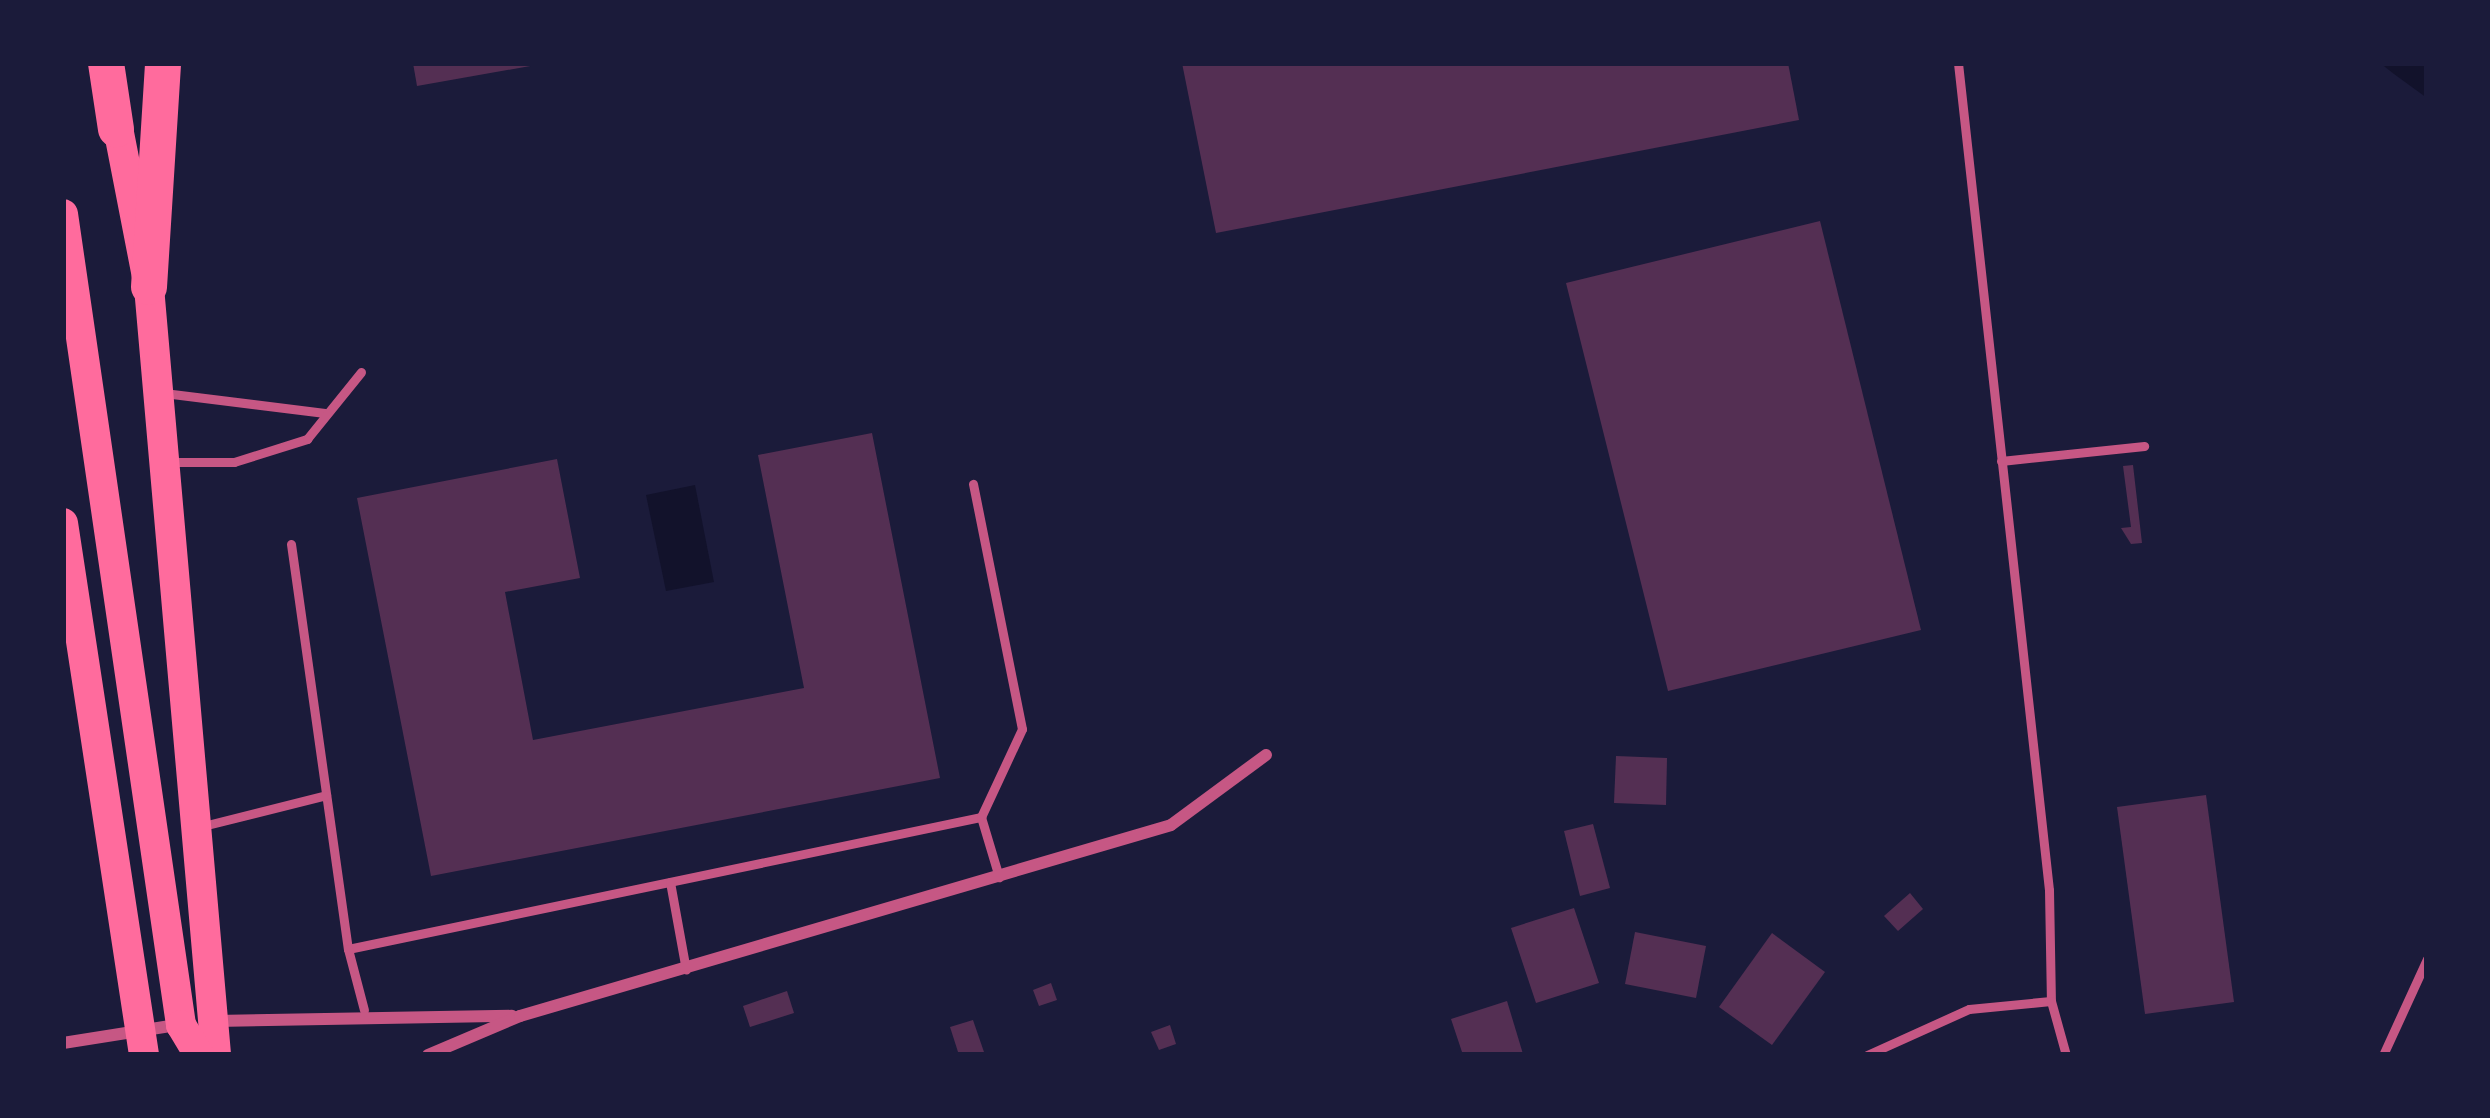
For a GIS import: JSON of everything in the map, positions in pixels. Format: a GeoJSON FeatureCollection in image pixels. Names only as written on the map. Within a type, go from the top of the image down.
{"type":"FeatureCollection","features":[{"type":"Feature","properties":{"kind":"highway"},"geometry":{"type":"LineString","coordinates":[[108,63],[116,129]]}},
{"type":"Feature","properties":{"kind":"highway"},"geometry":{"type":"LineString","coordinates":[[148,287],[163,63]]}},
{"type":"Feature","properties":{"kind":"main road"},"geometry":{"type":"LineString","coordinates":[[116,129],[148,287],[216,1055]]}},
{"type":"Feature","properties":{"kind":"main road"},"geometry":{"type":"LineString","coordinates":[[63,214],[181,1025],[200,1055]]}},
{"type":"Feature","properties":{"kind":"main road"},"geometry":{"type":"LineString","coordinates":[[63,523],[142,1042]]}},
{"type":"Feature","properties":{"kind":"street"},"geometry":{"type":"LineString","coordinates":[[428,1055],[520,1016],[1171,825],[1266,755]]}},
{"type":"Feature","properties":{"kind":"street"},"geometry":{"type":"LineString","coordinates":[[63,1042],[142,1042],[181,1025],[364,1010],[520,1016]]}},
{"type":"Feature","properties":{"kind":"lane"},"geometry":{"type":"LineString","coordinates":[[1958,63],[2050,890],[2051,1001],[2066,1055]]}},
{"type":"Feature","properties":{"kind":"lane"},"geometry":{"type":"LineString","coordinates":[[164,462],[234,462],[307,439],[361,372]]}},
{"type":"Feature","properties":{"kind":"lane"},"geometry":{"type":"LineString","coordinates":[[158,392],[325,412]]}},
{"type":"Feature","properties":{"kind":"lane"},"geometry":{"type":"LineString","coordinates":[[2001,461],[2144,446]]}},
{"type":"Feature","properties":{"kind":"lane"},"geometry":{"type":"LineString","coordinates":[[973,484],[1022,729],[981,817],[999,877]]}},
{"type":"Feature","properties":{"kind":"lane"},"geometry":{"type":"LineString","coordinates":[[291,544],[348,949],[364,1010]]}},
{"type":"Feature","properties":{"kind":"lane"},"geometry":{"type":"LineString","coordinates":[[197,828],[326,795]]}},
{"type":"Feature","properties":{"kind":"lane"},"geometry":{"type":"LineString","coordinates":[[348,949],[981,817]]}},
{"type":"Feature","properties":{"kind":"lane"},"geometry":{"type":"LineString","coordinates":[[670,882],[686,970]]}},
{"type":"Feature","properties":{"kind":"lane"},"geometry":{"type":"LineString","coordinates":[[2383,1055],[2427,959]]}},
{"type":"Feature","properties":{"kind":"lane"},"geometry":{"type":"LineString","coordinates":[[1867,1055],[1969,1009],[2051,1001]]}},
{"type":"Feature","properties":{"kind":"shaded area"},"geometry":{"type":"Polygon","coordinates":[[[2380,63],[2427,63],[2427,98],[2394,74],[2380,63]]]}},
{"type":"Feature","properties":{"kind":"shaded area"},"geometry":{"type":"Polygon","coordinates":[[[695,485],[714,582],[666,591],[646,495],[695,485]]]}},
{"type":"Feature","properties":{"kind":"building"},"geometry":{"type":"Polygon","coordinates":[[[413,63],[535,63],[536,65],[417,86],[413,63]]]}},
{"type":"Feature","properties":{"kind":"building"},"geometry":{"type":"Polygon","coordinates":[[[1182,63],[1788,63],[1799,120],[1216,233],[1182,63]]]}},
{"type":"Feature","properties":{"kind":"building"},"geometry":{"type":"Polygon","coordinates":[[[1820,221],[1921,630],[1668,691],[1566,283],[1820,221]]]}},
{"type":"Feature","properties":{"kind":"building"},"geometry":{"type":"Polygon","coordinates":[[[872,433],[940,778],[431,876],[357,498],[557,459],[580,578],[505,592],[533,740],[804,688],[758,455],[872,433]]]}},
{"type":"Feature","properties":{"kind":"building"},"geometry":{"type":"Polygon","coordinates":[[[2133,465],[2142,543],[2131,544],[2121,528],[2131,527],[2123,466],[2133,465]]]}},
{"type":"Feature","properties":{"kind":"building"},"geometry":{"type":"Polygon","coordinates":[[[1616,756],[1667,758],[1666,805],[1614,803],[1616,756]]]}},
{"type":"Feature","properties":{"kind":"building"},"geometry":{"type":"Polygon","coordinates":[[[2206,795],[2234,1002],[2145,1014],[2117,807],[2206,795]]]}},
{"type":"Feature","properties":{"kind":"building"},"geometry":{"type":"Polygon","coordinates":[[[1593,824],[1610,888],[1580,896],[1564,831],[1593,824]]]}},
{"type":"Feature","properties":{"kind":"building"},"geometry":{"type":"Polygon","coordinates":[[[1910,893],[1923,909],[1898,931],[1884,916],[1910,893]]]}},
{"type":"Feature","properties":{"kind":"building"},"geometry":{"type":"Polygon","coordinates":[[[1574,908],[1599,983],[1536,1003],[1511,928],[1574,908]]]}},
{"type":"Feature","properties":{"kind":"building"},"geometry":{"type":"Polygon","coordinates":[[[1635,932],[1706,946],[1696,998],[1625,984],[1635,932]]]}},
{"type":"Feature","properties":{"kind":"building"},"geometry":{"type":"Polygon","coordinates":[[[1772,933],[1825,972],[1772,1045],[1719,1007],[1772,933]]]}},
{"type":"Feature","properties":{"kind":"building"},"geometry":{"type":"Polygon","coordinates":[[[1051,983],[1057,1000],[1039,1006],[1033,990],[1051,983]]]}},
{"type":"Feature","properties":{"kind":"building"},"geometry":{"type":"Polygon","coordinates":[[[787,991],[794,1013],[750,1027],[743,1006],[787,991]]]}},
{"type":"Feature","properties":{"kind":"building"},"geometry":{"type":"Polygon","coordinates":[[[1507,1001],[1523,1054],[1463,1055],[1451,1019],[1507,1001]]]}},
{"type":"Feature","properties":{"kind":"building"},"geometry":{"type":"Polygon","coordinates":[[[973,1020],[985,1055],[959,1055],[950,1027],[973,1020]]]}},
{"type":"Feature","properties":{"kind":"building"},"geometry":{"type":"Polygon","coordinates":[[[1170,1025],[1176,1044],[1159,1050],[1151,1032],[1170,1025]]]}}]}
